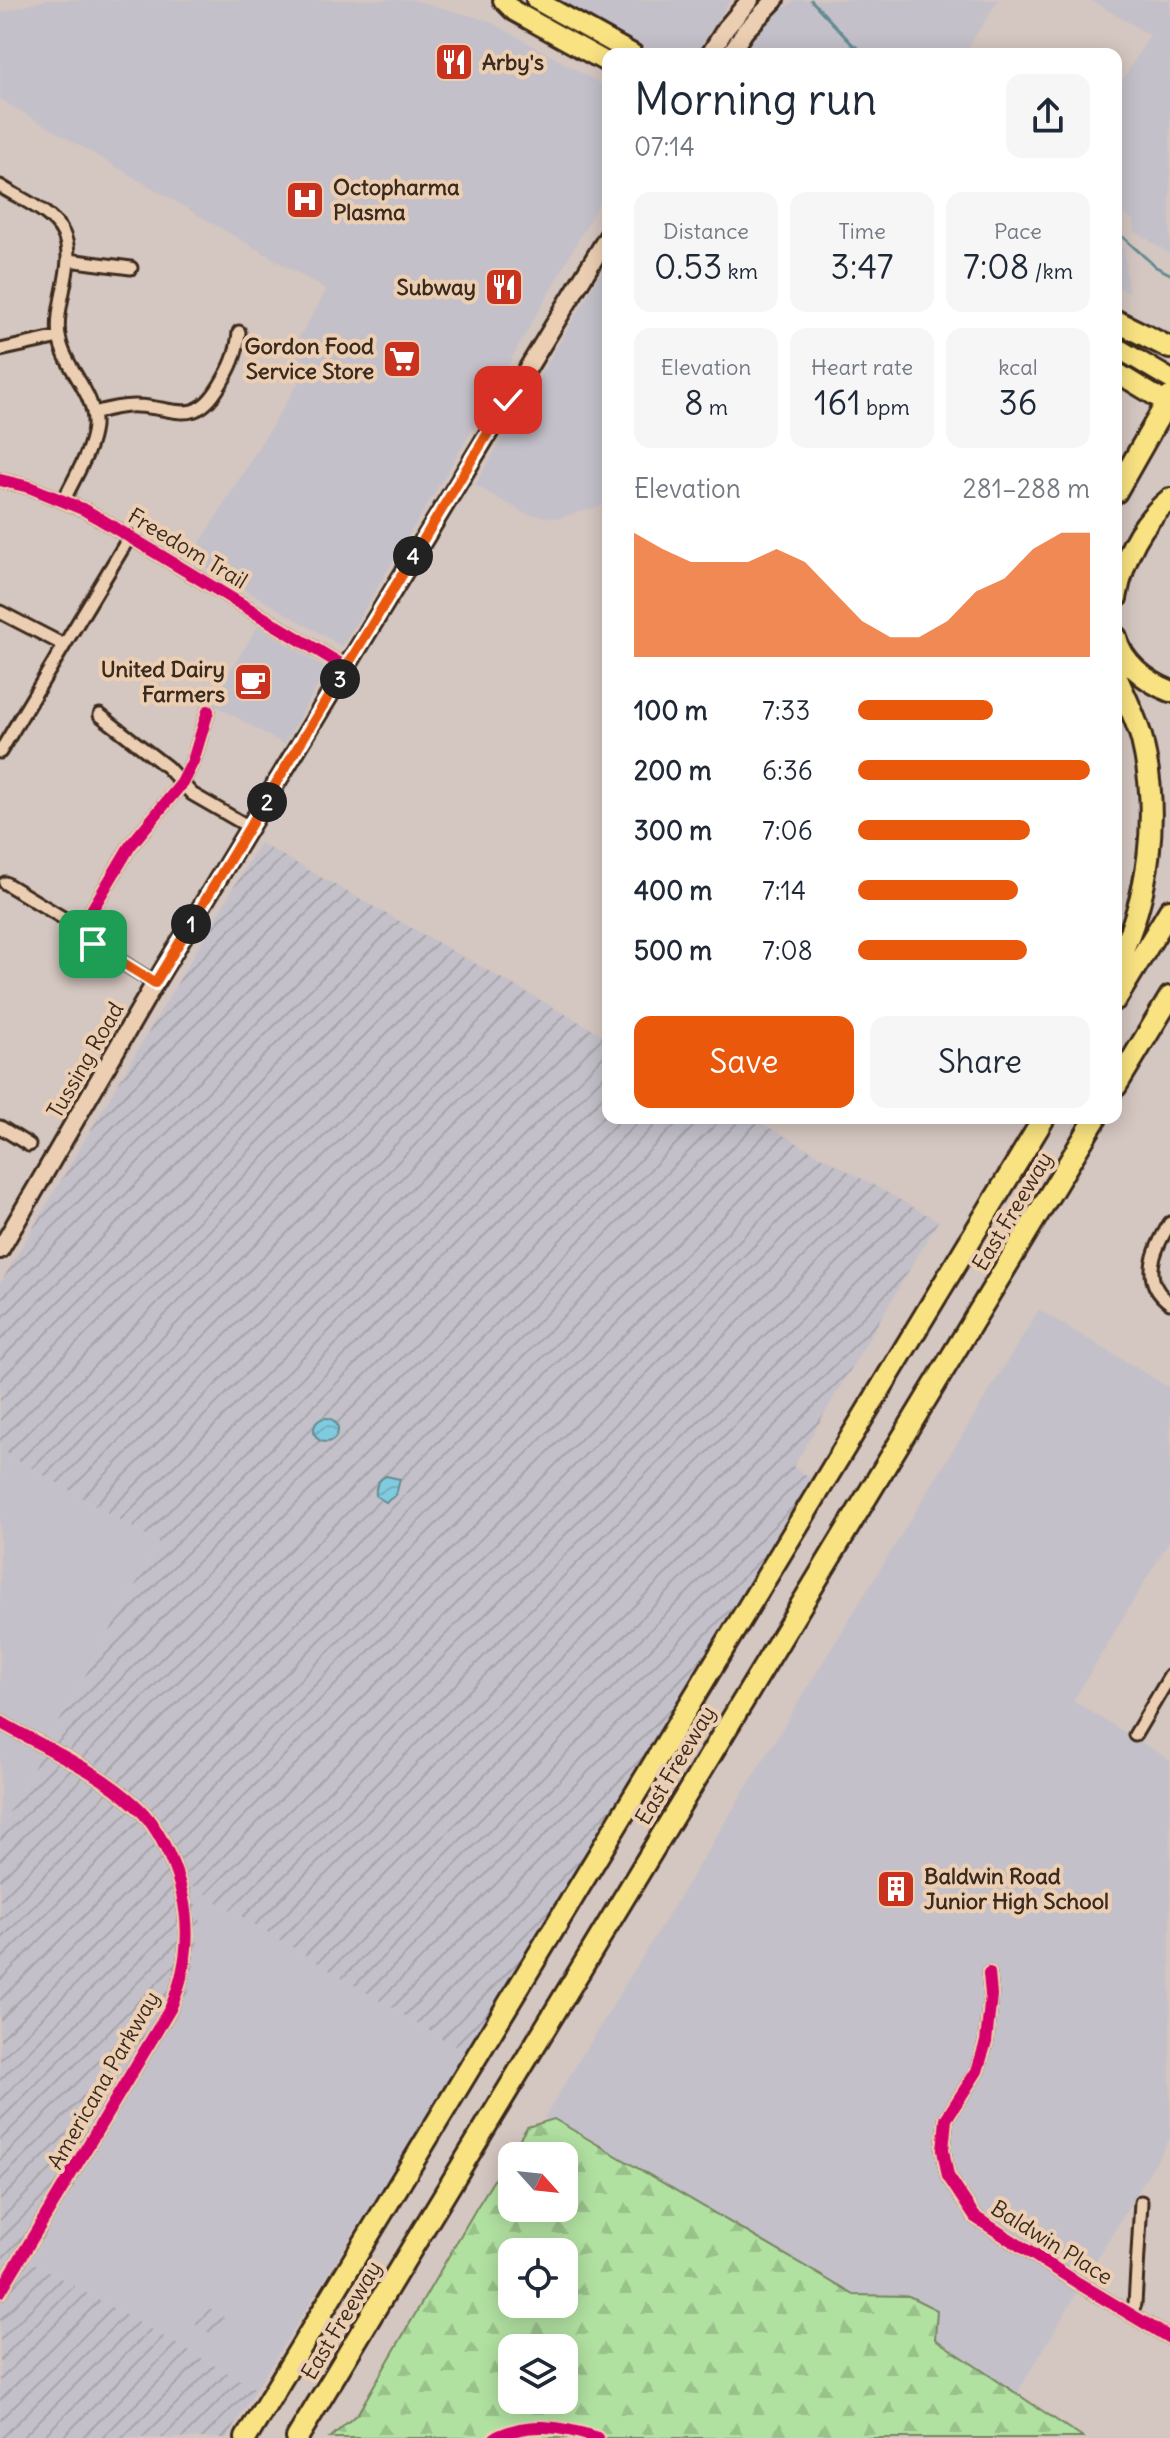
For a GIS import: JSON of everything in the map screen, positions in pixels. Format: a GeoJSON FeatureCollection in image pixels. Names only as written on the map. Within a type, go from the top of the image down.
{"type":"FeatureCollection","features":[{"type":"Feature","properties":{"kind":"highway"},"geometry":{"type":"LineString","coordinates":[[1122,324],[1170,348]]}},
{"type":"Feature","properties":{"kind":"highway"},"geometry":{"type":"LineString","coordinates":[[1122,482],[1169,401]]}},
{"type":"Feature","properties":{"kind":"highway"},"geometry":{"type":"LineString","coordinates":[[1122,569],[1154,514],[1170,499]]}},
{"type":"Feature","properties":{"kind":"highway"},"geometry":{"type":"LineString","coordinates":[[1122,650],[1137,671],[1170,691]]}},
{"type":"Feature","properties":{"kind":"highway"},"geometry":{"type":"LineString","coordinates":[[1122,691],[1141,737],[1152,805],[1140,898],[1122,948]]}},
{"type":"Feature","properties":{"kind":"highway"},"geometry":{"type":"LineString","coordinates":[[1122,989],[1170,910]]}},
{"type":"Feature","properties":{"kind":"highway"},"geometry":{"type":"LineString","coordinates":[[1122,1076],[1170,997]]}},
{"type":"Feature","properties":{"kind":"highway"},"geometry":{"type":"LineString","coordinates":[[881,1386],[1027,1124]]}},
{"type":"Feature","properties":{"kind":"highway","name":"East Freeway"},"geometry":{"type":"LineString","coordinates":[[246,2438],[1040,1124]]}},
{"type":"Feature","properties":{"kind":"highway","name":"East Freeway"},"geometry":{"type":"LineString","coordinates":[[297,2438],[1092,1124]]}},
{"type":"Feature","properties":{"kind":"main road"},"geometry":{"type":"LineString","coordinates":[[503,0],[514,11],[602,60]]}},
{"type":"Feature","properties":{"kind":"main road"},"geometry":{"type":"LineString","coordinates":[[536,0],[622,48]]}},
{"type":"Feature","properties":{"kind":"main road"},"geometry":{"type":"LineString","coordinates":[[714,48],[750,0]]}},
{"type":"Feature","properties":{"kind":"main road"},"geometry":{"type":"LineString","coordinates":[[734,48],[745,31],[775,0]]}},
{"type":"Feature","properties":{"kind":"main road","name":"Tussing Road"},"geometry":{"type":"LineString","coordinates":[[0,1250],[155,983],[602,246]]}},
{"type":"Feature","properties":{"kind":"main road"},"geometry":{"type":"LineString","coordinates":[[1122,351],[1170,379]]}},
{"type":"Feature","properties":{"kind":"main road"},"geometry":{"type":"LineString","coordinates":[[1122,375],[1169,401]]}},
{"type":"Feature","properties":{"kind":"street"},"geometry":{"type":"LineString","coordinates":[[0,186],[54,220],[67,242],[68,260],[59,307],[59,337],[94,413],[90,442],[64,500]]}},
{"type":"Feature","properties":{"kind":"street"},"geometry":{"type":"LineString","coordinates":[[68,260],[131,268]]}},
{"type":"Feature","properties":{"kind":"street"},"geometry":{"type":"LineString","coordinates":[[94,413],[140,406],[178,413],[195,411],[210,400],[231,369],[239,332]]}},
{"type":"Feature","properties":{"kind":"street"},"geometry":{"type":"LineString","coordinates":[[0,350],[59,337]]}},
{"type":"Feature","properties":{"kind":"street"},"geometry":{"type":"LineString","coordinates":[[195,411],[199,425]]}},
{"type":"Feature","properties":{"kind":"street","name":"Freedom Trail"},"geometry":{"type":"LineString","coordinates":[[0,480],[64,500],[130,536],[347,668]]}},
{"type":"Feature","properties":{"kind":"street"},"geometry":{"type":"LineString","coordinates":[[0,752],[130,536]]}},
{"type":"Feature","properties":{"kind":"street"},"geometry":{"type":"LineString","coordinates":[[0,612],[64,645]]}},
{"type":"Feature","properties":{"kind":"street"},"geometry":{"type":"LineString","coordinates":[[80,930],[130,846],[182,783],[193,761],[208,711]]}},
{"type":"Feature","properties":{"kind":"street"},"geometry":{"type":"LineString","coordinates":[[100,715],[167,767],[192,794],[251,828]]}},
{"type":"Feature","properties":{"kind":"street"},"geometry":{"type":"LineString","coordinates":[[5,883],[80,930],[93,944],[155,983]]}},
{"type":"Feature","properties":{"kind":"street"},"geometry":{"type":"LineString","coordinates":[[0,1127],[29,1145]]}},
{"type":"Feature","properties":{"kind":"street"},"geometry":{"type":"LineString","coordinates":[[1170,1223],[1155,1248],[1151,1274],[1160,1293],[1170,1303]]}},
{"type":"Feature","properties":{"kind":"street"},"geometry":{"type":"LineString","coordinates":[[1135,1735],[1169,1681]]}},
{"type":"Feature","properties":{"kind":"street","name":"Americana Parkway"},"geometry":{"type":"LineString","coordinates":[[0,1722],[105,1782],[138,1807],[158,1834],[174,1867],[186,1906],[188,1928],[183,1976],[170,2009],[0,2292]]}},
{"type":"Feature","properties":{"kind":"street","name":"Baldwin Place"},"geometry":{"type":"LineString","coordinates":[[989,1973],[991,1995],[986,2042],[977,2071],[946,2119],[943,2150],[948,2176],[975,2217],[1170,2338]]}},
{"type":"Feature","properties":{"kind":"street","name":"Baldwin Place"},"geometry":{"type":"LineString","coordinates":[[1130,2313],[1135,2304],[1141,2202]]}},
{"type":"Feature","properties":{"kind":"shaded area"},"geometry":{"type":"Polygon","coordinates":[[[46,0],[413,0],[489,21],[602,85],[602,198],[462,447],[342,646],[191,558],[310,364],[291,351],[327,290],[0,99],[0,13],[46,0]]]}},
{"type":"Feature","properties":{"kind":"shaded area"},"geometry":{"type":"Polygon","coordinates":[[[555,0],[730,0],[700,48],[647,48],[555,0]]]}},
{"type":"Feature","properties":{"kind":"shaded area"},"geometry":{"type":"Polygon","coordinates":[[[796,0],[998,0],[968,48],[747,48],[770,18],[796,0]]]}},
{"type":"Feature","properties":{"kind":"shaded area"},"geometry":{"type":"Polygon","coordinates":[[[1091,0],[1170,0],[1170,254],[1135,231],[1134,221],[1122,214],[1122,81],[1150,35],[1091,0]]]}},
{"type":"Feature","properties":{"kind":"shaded area"},"geometry":{"type":"Polygon","coordinates":[[[1122,247],[1124,249],[1128,292],[1122,289],[1122,247]]]}},
{"type":"Feature","properties":{"kind":"shaded area"},"geometry":{"type":"Polygon","coordinates":[[[602,271],[602,506],[557,518],[526,514],[475,485],[602,271]]]}},
{"type":"Feature","properties":{"kind":"shaded area"},"geometry":{"type":"Polygon","coordinates":[[[258,626],[327,669],[284,744],[211,703],[258,626]]]}},
{"type":"Feature","properties":{"kind":"shaded area"},"geometry":{"type":"Polygon","coordinates":[[[260,843],[602,1035],[602,1124],[763,1124],[938,1221],[793,1467],[811,1478],[466,2053],[190,1885],[201,1923],[189,1992],[30,2261],[256,2389],[227,2438],[0,2438],[0,1828],[159,1543],[0,1449],[0,1284],[260,843]]]}},
{"type":"Feature","properties":{"kind":"shaded area"},"geometry":{"type":"Polygon","coordinates":[[[1039,1310],[1170,1388],[1170,1539],[1073,1701],[1170,1760],[1170,2138],[1014,2398],[544,2118],[1039,1310]]]}},
{"type":"Feature","properties":{"kind":"shaded area"},"geometry":{"type":"Polygon","coordinates":[[[0,1449],[159,1543],[0,1828],[0,1449]]]}},
{"type":"Feature","properties":{"kind":"shaded area"},"geometry":{"type":"Polygon","coordinates":[[[189,1884],[466,2053],[256,2389],[30,2261],[189,1992],[189,1884]]]}},
{"type":"Feature","properties":{"kind":"shaded area"},"geometry":{"type":"Polygon","coordinates":[[[206,2306],[224,2317],[213,2335],[195,2324],[206,2306]]]}},
{"type":"Feature","properties":{"kind":"green space"},"geometry":{"type":"Polygon","coordinates":[[[554,2119],[854,2295],[909,2296],[937,2310],[935,2339],[1083,2438],[330,2438],[358,2413],[498,2173],[498,2222],[578,2222],[578,2142],[518,2142],[527,2127],[554,2119]]]}},
{"type":"Feature","properties":{"kind":"water"},"geometry":{"type":"Polygon","coordinates":[[[326,1418],[334,1422],[338,1430],[334,1438],[326,1442],[318,1438],[314,1430],[318,1422],[326,1418]]]}},
{"type":"Feature","properties":{"kind":"water"},"geometry":{"type":"Polygon","coordinates":[[[386,1476],[400,1479],[396,1495],[386,1502],[376,1496],[376,1487],[386,1476]]]}},
{"type":"Feature","properties":{"kind":"waterway"},"geometry":{"type":"LineString","coordinates":[[811,0],[858,48]]}},
{"type":"Feature","properties":{"kind":"waterway"},"geometry":{"type":"LineString","coordinates":[[1122,236],[1156,267],[1170,274]]}},
{"type":"Feature","properties":{"kind":"cycle path"},"geometry":{"type":"LineString","coordinates":[[0,480],[29,487],[85,510],[347,668]]}},
{"type":"Feature","properties":{"kind":"cycle path"},"geometry":{"type":"LineString","coordinates":[[80,930],[130,846],[182,783],[193,761],[208,711]]}},
{"type":"Feature","properties":{"kind":"cycle path"},"geometry":{"type":"LineString","coordinates":[[0,1722],[104,1781],[146,1816],[177,1874],[187,1932],[183,1970],[170,2009],[0,2292]]}},
{"type":"Feature","properties":{"kind":"cycle path"},"geometry":{"type":"LineString","coordinates":[[989,1973],[991,1995],[986,2042],[977,2071],[946,2119],[943,2150],[948,2176],[975,2217],[1170,2338]]}},
{"type":"Feature","properties":{"kind":"cycle path"},"geometry":{"type":"LineString","coordinates":[[495,2438],[533,2427],[571,2431],[597,2438]]}},
{"type":"Feature","properties":{"kind":"place","name":"Arby's"},"geometry":{"type":"Point","coordinates":[454,62]}},
{"type":"Feature","properties":{"kind":"place","name":"Octopharma Plasma"},"geometry":{"type":"Point","coordinates":[305,200]}},
{"type":"Feature","properties":{"kind":"place","name":"Subway"},"geometry":{"type":"Point","coordinates":[504,287]}},
{"type":"Feature","properties":{"kind":"place","name":"Gordon Food Service Store"},"geometry":{"type":"Point","coordinates":[402,359]}},
{"type":"Feature","properties":{"kind":"place","name":"United Dairy Farmers"},"geometry":{"type":"Point","coordinates":[253,682]}},
{"type":"Feature","properties":{"kind":"place","name":"Baldwin Road Junior High School"},"geometry":{"type":"Point","coordinates":[896,1889]}},
{"type":"Feature","properties":{"kind":"route"},"geometry":{"type":"LineString","coordinates":[[93,944],[155,983],[508,400]]}}]}
